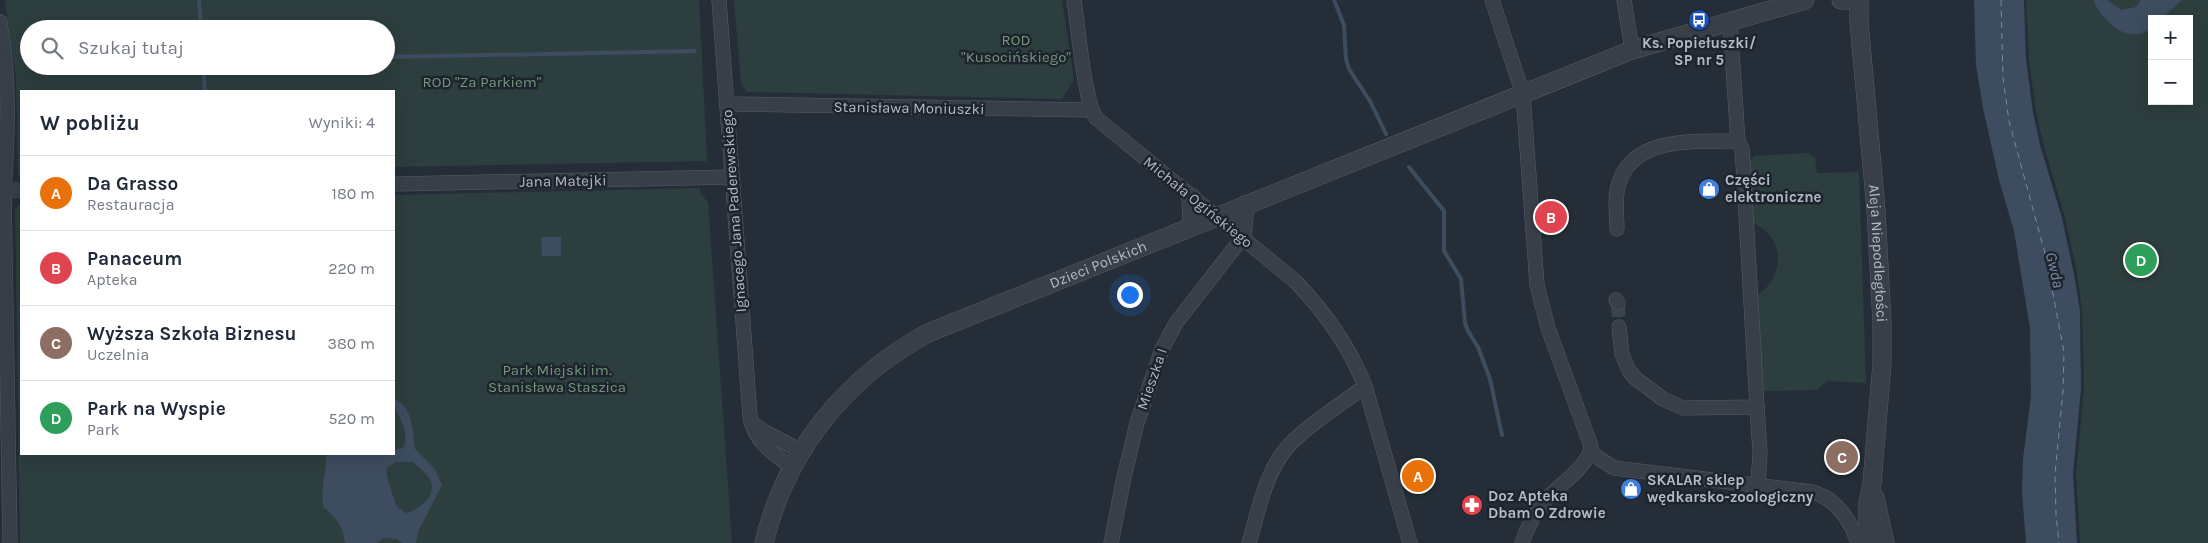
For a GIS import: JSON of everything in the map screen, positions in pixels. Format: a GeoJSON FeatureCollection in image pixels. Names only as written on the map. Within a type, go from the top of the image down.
{"type":"FeatureCollection","features":[{"type":"Feature","properties":{"kind":"street","name":"Ignacego Jana Paderewskiego"},"geometry":{"type":"LineString","coordinates":[[719,0],[750,421],[762,444],[792,467]]}},
{"type":"Feature","properties":{"kind":"street"},"geometry":{"type":"LineString","coordinates":[[1074,0],[1092,110]]}},
{"type":"Feature","properties":{"kind":"street"},"geometry":{"type":"LineString","coordinates":[[1492,0],[1523,94],[1537,285],[1548,328],[1589,437],[1591,453],[1544,502],[1530,523],[1522,543]]}},
{"type":"Feature","properties":{"kind":"street"},"geometry":{"type":"LineString","coordinates":[[1624,0],[1632,50]]}},
{"type":"Feature","properties":{"kind":"street","name":"Dzieci Polskich"},"geometry":{"type":"LineString","coordinates":[[764,543],[775,505],[792,467],[827,414],[854,384],[908,344],[962,318],[1632,50],[1805,0]]}},
{"type":"Feature","properties":{"kind":"street"},"geometry":{"type":"LineString","coordinates":[[1841,0],[1846,0]]}},
{"type":"Feature","properties":{"kind":"street","name":"Aleja Niepodległości"},"geometry":{"type":"LineString","coordinates":[[1846,0],[1859,22]]}},
{"type":"Feature","properties":{"kind":"street","name":"Aleja Niepodległości"},"geometry":{"type":"LineString","coordinates":[[1859,0],[1859,22],[1876,210],[1882,323],[1882,356],[1872,486]]}},
{"type":"Feature","properties":{"kind":"street"},"geometry":{"type":"LineString","coordinates":[[0,22],[7,87],[8,138],[4,190],[10,543]]}},
{"type":"Feature","properties":{"kind":"street"},"geometry":{"type":"LineString","coordinates":[[1730,22],[1738,141],[1742,149],[1744,163],[1760,452],[1758,486]]}},
{"type":"Feature","properties":{"kind":"street","name":"Stanisława Moniuszki"},"geometry":{"type":"LineString","coordinates":[[727,104],[1092,110]]}},
{"type":"Feature","properties":{"kind":"street","name":"Michała Ogińskiego"},"geometry":{"type":"LineString","coordinates":[[1092,110],[1102,124],[1295,281],[1316,304],[1357,366],[1366,386],[1410,543]]}},
{"type":"Feature","properties":{"kind":"street"},"geometry":{"type":"LineString","coordinates":[[1617,229],[1618,184],[1622,173],[1647,151],[1660,146],[1682,142],[1738,141]]}},
{"type":"Feature","properties":{"kind":"street","name":"Jana Matejki"},"geometry":{"type":"LineString","coordinates":[[395,184],[732,177]]}},
{"type":"Feature","properties":{"kind":"street"},"geometry":{"type":"LineString","coordinates":[[4,190],[20,190]]}},
{"type":"Feature","properties":{"kind":"street"},"geometry":{"type":"LineString","coordinates":[[1191,197],[1192,226]]}},
{"type":"Feature","properties":{"kind":"street"},"geometry":{"type":"LineString","coordinates":[[1242,238],[1245,205]]}},
{"type":"Feature","properties":{"kind":"street","name":"Mieszka I"},"geometry":{"type":"LineString","coordinates":[[1111,543],[1137,423],[1162,349],[1176,323],[1242,238]]}},
{"type":"Feature","properties":{"kind":"street"},"geometry":{"type":"LineString","coordinates":[[1619,327],[1622,354],[1629,370],[1635,378],[1663,399],[1683,408],[1757,407]]}},
{"type":"Feature","properties":{"kind":"street"},"geometry":{"type":"LineString","coordinates":[[1250,543],[1267,482],[1282,454],[1293,441],[1366,386]]}},
{"type":"Feature","properties":{"kind":"street"},"geometry":{"type":"LineString","coordinates":[[750,421],[765,432],[801,451]]}},
{"type":"Feature","properties":{"kind":"street"},"geometry":{"type":"LineString","coordinates":[[1591,453],[1614,468],[1812,492],[1823,495],[1843,512],[1858,543]]}},
{"type":"Feature","properties":{"kind":"street"},"geometry":{"type":"LineString","coordinates":[[1868,543],[1868,503],[1872,486]]}},
{"type":"Feature","properties":{"kind":"street"},"geometry":{"type":"LineString","coordinates":[[1872,486],[1885,543]]}},
{"type":"Feature","properties":{"kind":"green space","name":"ROD \"Za Parkiem\""},"geometry":{"type":"Polygon","coordinates":[[[5,0],[699,0],[707,161],[395,167],[395,90],[20,90],[20,176],[18,176],[16,78],[5,0]]]}},
{"type":"Feature","properties":{"kind":"green space","name":"ROD \"Kusocińskiego\""},"geometry":{"type":"Polygon","coordinates":[[[734,0],[1062,0],[1074,80],[1062,99],[747,92],[741,83],[734,0]]]}},
{"type":"Feature","properties":{"kind":"green space"},"geometry":{"type":"Polygon","coordinates":[[[2026,0],[2208,0],[2208,543],[2080,543],[2076,473],[2084,388],[2082,310],[2077,273],[2065,217],[2043,143],[2036,111],[2029,59],[2026,0]]]}},
{"type":"Feature","properties":{"kind":"green space"},"geometry":{"type":"Polygon","coordinates":[[[1808,153],[1815,158],[1817,173],[1859,172],[1866,383],[1827,381],[1817,390],[1763,391],[1757,295],[1773,278],[1778,258],[1776,247],[1771,238],[1764,229],[1753,223],[1749,161],[1755,156],[1808,153]]]}},
{"type":"Feature","properties":{"kind":"green space","name":"Park Miejski im. Stanisława Staszica"},"geometry":{"type":"Polygon","coordinates":[[[700,188],[700,193],[708,202],[732,543],[20,543],[15,209],[20,204],[20,455],[395,455],[395,195],[700,188]]]}},
{"type":"Feature","properties":{"kind":"water","name":"Gwda"},"geometry":{"type":"Polygon","coordinates":[[[1974,0],[2024,0],[2026,60],[2033,112],[2040,145],[2062,218],[2080,311],[2081,389],[2073,474],[2077,543],[2026,543],[2022,492],[2023,459],[2031,396],[2030,328],[2014,231],[1999,180],[1983,108],[1976,65],[1974,0]]]}},
{"type":"Feature","properties":{"kind":"water"},"geometry":{"type":"Polygon","coordinates":[[[2093,0],[2107,0],[2121,10],[2136,7],[2141,0],[2182,0],[2165,15],[2148,15],[2148,30],[2143,33],[2134,34],[2117,29],[2097,8],[2093,0]]]}},
{"type":"Feature","properties":{"kind":"water"},"geometry":{"type":"Polygon","coordinates":[[[541,237],[561,237],[561,256],[542,256],[541,237]]]}},
{"type":"Feature","properties":{"kind":"water"},"geometry":{"type":"Polygon","coordinates":[[[395,400],[405,407],[411,420],[415,449],[435,469],[442,485],[418,532],[416,543],[402,543],[397,539],[383,538],[377,543],[345,543],[339,523],[324,508],[322,494],[326,455],[395,455],[395,450],[404,447],[405,439],[405,433],[396,411],[395,400]],[[396,462],[387,468],[388,481],[397,507],[406,513],[421,506],[431,493],[431,482],[413,462],[396,462]]]}},
{"type":"Feature","properties":{"kind":"waterway"},"geometry":{"type":"LineString","coordinates":[[199,0],[200,20]]}},
{"type":"Feature","properties":{"kind":"waterway"},"geometry":{"type":"LineString","coordinates":[[1334,0],[1344,25],[1346,59],[1349,69],[1370,101],[1386,134]]}},
{"type":"Feature","properties":{"kind":"waterway"},"geometry":{"type":"LineString","coordinates":[[395,57],[695,51]]}},
{"type":"Feature","properties":{"kind":"waterway"},"geometry":{"type":"LineString","coordinates":[[204,75],[205,90]]}},
{"type":"Feature","properties":{"kind":"waterway"},"geometry":{"type":"LineString","coordinates":[[1409,167],[1444,211],[1444,251],[1461,279],[1465,323],[1478,347],[1490,379],[1502,435]]}},
{"type":"Feature","properties":{"kind":"ferry route"},"geometry":{"type":"LineString","coordinates":[[2001,0],[2003,78],[2009,121],[2046,257],[2064,352],[2063,391],[2055,474],[2059,543]]}},
{"type":"Feature","properties":{"kind":"tunnel"},"geometry":{"type":"LineString","coordinates":[[1618,303],[1619,327]]}},
{"type":"Feature","properties":{"kind":"place","name":"Ks. Popiełuszki/ SP nr 5"},"geometry":{"type":"Point","coordinates":[1699,20]}},
{"type":"Feature","properties":{"kind":"place","name":"Części elektroniczne"},"geometry":{"type":"Point","coordinates":[1709,189]}},
{"type":"Feature","properties":{"kind":"place","name":"Panaceum"},"geometry":{"type":"Point","coordinates":[1551,217]}},
{"type":"Feature","properties":{"kind":"place","name":"Park na Wyspie"},"geometry":{"type":"Point","coordinates":[2141,260]}},
{"type":"Feature","properties":{"kind":"place","name":"Wyższa Szkoła Biznesu"},"geometry":{"type":"Point","coordinates":[1842,457]}},
{"type":"Feature","properties":{"kind":"place","name":"Da Grasso"},"geometry":{"type":"Point","coordinates":[1418,476]}},
{"type":"Feature","properties":{"kind":"place","name":"SKALAR sklep wędkarsko-zoologiczny"},"geometry":{"type":"Point","coordinates":[1631,489]}},
{"type":"Feature","properties":{"kind":"place","name":"Doz Apteka Dbam O Zdrowie"},"geometry":{"type":"Point","coordinates":[1472,505]}}]}
